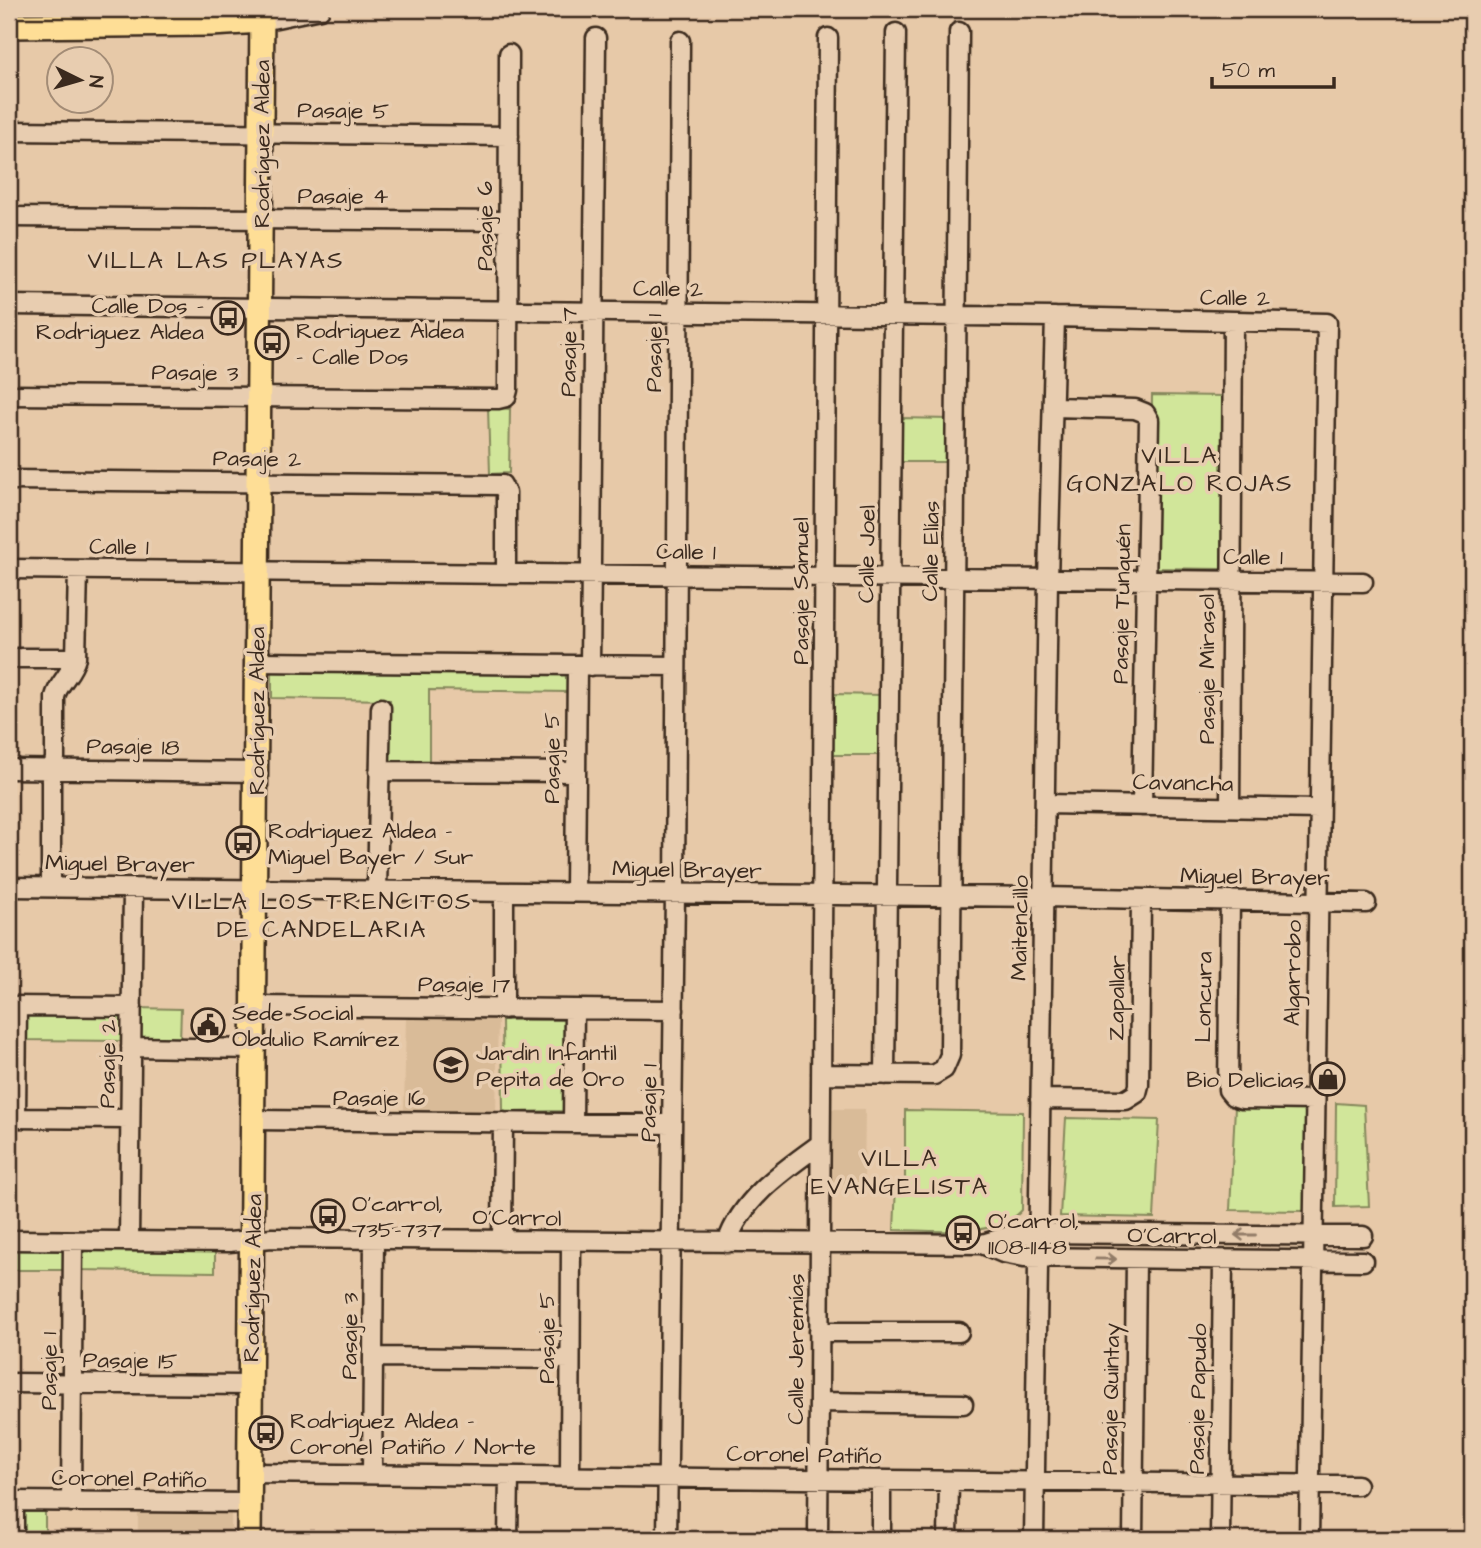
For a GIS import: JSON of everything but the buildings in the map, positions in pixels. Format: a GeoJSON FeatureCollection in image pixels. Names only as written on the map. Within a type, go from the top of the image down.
{"type":"FeatureCollection","features":[{"type":"Feature","properties":{"kind":"main road"},"geometry":{"type":"LineString","coordinates":[[9,26],[211,24],[262,15]]}},
{"type":"Feature","properties":{"kind":"main road","name":"Rodríguez Aldea"},"geometry":{"type":"LineString","coordinates":[[249,1539],[262,15]]}},
{"type":"Feature","properties":{"kind":"street"},"geometry":{"type":"LineString","coordinates":[[262,15],[320,9]]}},
{"type":"Feature","properties":{"kind":"street","name":"Calle Elías"},"geometry":{"type":"LineString","coordinates":[[885,1074],[934,1075],[944,1069],[950,1055],[960,32]]}},
{"type":"Feature","properties":{"kind":"street","name":"Calle Joel"},"geometry":{"type":"LineString","coordinates":[[885,1074],[896,33]]}},
{"type":"Feature","properties":{"kind":"street","name":"Pasaje 7"},"geometry":{"type":"LineString","coordinates":[[583,666],[591,575],[596,38]]}},
{"type":"Feature","properties":{"kind":"street","name":"Pasaje Samuel"},"geometry":{"type":"LineString","coordinates":[[820,1143],[828,38]]}},
{"type":"Feature","properties":{"kind":"street","name":"Pasaje 1"},"geometry":{"type":"LineString","coordinates":[[667,1539],[674,1010],[680,41]]}},
{"type":"Feature","properties":{"kind":"street","name":"Pasaje 6"},"geometry":{"type":"LineString","coordinates":[[506,397],[509,54]]}},
{"type":"Feature","properties":{"kind":"street","name":"Pasaje 5"},"geometry":{"type":"LineString","coordinates":[[9,131],[509,136]]}},
{"type":"Feature","properties":{"kind":"street","name":"Pasaje 4"},"geometry":{"type":"LineString","coordinates":[[9,217],[508,221]]}},
{"type":"Feature","properties":{"kind":"street","name":"Calle 2"},"geometry":{"type":"LineString","coordinates":[[9,305],[1055,317],[1327,323]]}},
{"type":"Feature","properties":{"kind":"street","name":"Maitencillo"},"geometry":{"type":"LineString","coordinates":[[1034,1539],[1048,580],[1055,317]]}},
{"type":"Feature","properties":{"kind":"street","name":"Pasaje Mirasol"},"geometry":{"type":"LineString","coordinates":[[1230,807],[1233,321]]}},
{"type":"Feature","properties":{"kind":"street","name":"Algarrobo"},"geometry":{"type":"LineString","coordinates":[[1309,1539],[1327,323]]}},
{"type":"Feature","properties":{"kind":"street","name":"Pasaje 3"},"geometry":{"type":"LineString","coordinates":[[9,395],[506,397]]}},
{"type":"Feature","properties":{"kind":"street","name":"Pasaje Tunquén"},"geometry":{"type":"LineString","coordinates":[[1053,407],[1135,409],[1147,416],[1149,424],[1143,806]]}},
{"type":"Feature","properties":{"kind":"street","name":"Pasaje 2"},"geometry":{"type":"LineString","coordinates":[[9,480],[499,485],[504,487],[506,493],[506,574]]}},
{"type":"Feature","properties":{"kind":"street","name":"Calle 1"},"geometry":{"type":"LineString","coordinates":[[9,569],[1363,582]]}},
{"type":"Feature","properties":{"kind":"street"},"geometry":{"type":"LineString","coordinates":[[51,887],[51,779],[55,758],[56,694],[71,672],[76,658],[78,570]]}},
{"type":"Feature","properties":{"kind":"street"},"geometry":{"type":"LineString","coordinates":[[9,658],[76,658]]}},
{"type":"Feature","properties":{"kind":"street"},"geometry":{"type":"LineString","coordinates":[[256,662],[676,666]]}},
{"type":"Feature","properties":{"kind":"street","name":"Pasaje 5"},"geometry":{"type":"LineString","coordinates":[[575,892],[576,772],[583,666]]}},
{"type":"Feature","properties":{"kind":"street"},"geometry":{"type":"LineString","coordinates":[[377,890],[381,708]]}},
{"type":"Feature","properties":{"kind":"street","name":"Pasaje 18"},"geometry":{"type":"LineString","coordinates":[[9,769],[256,772]]}},
{"type":"Feature","properties":{"kind":"street"},"geometry":{"type":"LineString","coordinates":[[379,771],[576,772]]}},
{"type":"Feature","properties":{"kind":"street","name":"Cavancha"},"geometry":{"type":"LineString","coordinates":[[1045,804],[1319,809]]}},
{"type":"Feature","properties":{"kind":"street","name":"Miguel Brayer"},"geometry":{"type":"LineString","coordinates":[[9,887],[887,895],[1366,903]]}},
{"type":"Feature","properties":{"kind":"street","name":"Pasaje 2"},"geometry":{"type":"LineString","coordinates":[[129,1241],[133,888]]}},
{"type":"Feature","properties":{"kind":"street"},"geometry":{"type":"LineString","coordinates":[[504,892],[504,1009]]}},
{"type":"Feature","properties":{"kind":"street","name":"Zapallar"},"geometry":{"type":"LineString","coordinates":[[1040,1099],[1122,1101],[1134,1096],[1139,1085],[1141,899]]}},
{"type":"Feature","properties":{"kind":"street","name":"Loncura"},"geometry":{"type":"LineString","coordinates":[[1230,900],[1226,1082],[1230,1094],[1242,1099],[1315,1100]]}},
{"type":"Feature","properties":{"kind":"street"},"geometry":{"type":"LineString","coordinates":[[130,1119],[13,1118],[13,1006],[132,1007]]}},
{"type":"Feature","properties":{"kind":"street","name":"Pasaje 17"},"geometry":{"type":"LineString","coordinates":[[254,1006],[674,1010]]}},
{"type":"Feature","properties":{"kind":"street"},"geometry":{"type":"LineString","coordinates":[[573,1123],[574,1009]]}},
{"type":"Feature","properties":{"kind":"street"},"geometry":{"type":"LineString","coordinates":[[131,1047],[254,1049]]}},
{"type":"Feature","properties":{"kind":"street"},"geometry":{"type":"LineString","coordinates":[[821,1074],[885,1074]]}},
{"type":"Feature","properties":{"kind":"street","name":"Pasaje 16"},"geometry":{"type":"LineString","coordinates":[[253,1120],[672,1124]]}},
{"type":"Feature","properties":{"kind":"street"},"geometry":{"type":"LineString","coordinates":[[502,1241],[503,1122]]}},
{"type":"Feature","properties":{"kind":"street"},"geometry":{"type":"LineString","coordinates":[[727,1243],[744,1208],[820,1143]]}},
{"type":"Feature","properties":{"kind":"street","name":"Calle Jeremías"},"geometry":{"type":"LineString","coordinates":[[818,1539],[820,1143]]}},
{"type":"Feature","properties":{"kind":"street","name":"O'Carrol"},"geometry":{"type":"LineString","coordinates":[[9,1240],[229,1242],[272,1238],[982,1244],[1012,1235],[1038,1233],[1363,1236]]}},
{"type":"Feature","properties":{"kind":"street","name":"Pasaje 3"},"geometry":{"type":"LineString","coordinates":[[372,1474],[374,1240]]}},
{"type":"Feature","properties":{"kind":"street","name":"Pasaje 1"},"geometry":{"type":"LineString","coordinates":[[71,1502],[73,1241]]}},
{"type":"Feature","properties":{"kind":"street","name":"Pasaje 5"},"geometry":{"type":"LineString","coordinates":[[570,1476],[571,1242]]}},
{"type":"Feature","properties":{"kind":"street","name":"O'Carrol"},"geometry":{"type":"LineString","coordinates":[[982,1244],[1003,1253],[1038,1258],[1363,1261]]}},
{"type":"Feature","properties":{"kind":"street","name":"Pasaje Quintay"},"geometry":{"type":"LineString","coordinates":[[1133,1539],[1136,1259]]}},
{"type":"Feature","properties":{"kind":"street","name":"Pasaje Papudo"},"geometry":{"type":"LineString","coordinates":[[1220,1539],[1223,1260]]}},
{"type":"Feature","properties":{"kind":"street"},"geometry":{"type":"LineString","coordinates":[[819,1332],[959,1332]]}},
{"type":"Feature","properties":{"kind":"street"},"geometry":{"type":"LineString","coordinates":[[373,1357],[570,1359]]}},
{"type":"Feature","properties":{"kind":"street","name":"Pasaje 15"},"geometry":{"type":"LineString","coordinates":[[9,1383],[251,1385]]}},
{"type":"Feature","properties":{"kind":"street"},"geometry":{"type":"LineString","coordinates":[[819,1402],[963,1404]]}},
{"type":"Feature","properties":{"kind":"street","name":"Coronel Patiño"},"geometry":{"type":"LineString","coordinates":[[250,1473],[1357,1485]]}},
{"type":"Feature","properties":{"kind":"street"},"geometry":{"type":"LineString","coordinates":[[509,1476],[509,1539]]}},
{"type":"Feature","properties":{"kind":"street"},"geometry":{"type":"LineString","coordinates":[[881,1480],[881,1539]]}},
{"type":"Feature","properties":{"kind":"street"},"geometry":{"type":"LineString","coordinates":[[948,1539],[949,1480]]}},
{"type":"Feature","properties":{"kind":"street"},"geometry":{"type":"LineString","coordinates":[[11,1501],[13,1539]]}},
{"type":"Feature","properties":{"kind":"street","name":"Coronel Patiño"},"geometry":{"type":"LineString","coordinates":[[11,1501],[249,1503]]}},
{"type":"Feature","properties":{"kind":"shaded area","name":"Jardin Infantil Pepita de Oro"},"geometry":{"type":"Polygon","coordinates":[[[406,1016],[498,1017],[496,1114],[404,1112],[406,1016]]]}},
{"type":"Feature","properties":{"kind":"shaded area"},"geometry":{"type":"Polygon","coordinates":[[[826,1109],[865,1109],[864,1183],[825,1183],[826,1109]]]}},
{"type":"Feature","properties":{"kind":"shaded area"},"geometry":{"type":"Polygon","coordinates":[[[138,1511],[231,1511],[231,1539],[138,1539],[138,1511]]]}},
{"type":"Feature","properties":{"kind":"green space"},"geometry":{"type":"Polygon","coordinates":[[[1152,395],[1226,396],[1224,569],[1150,568],[1152,395]]]}},
{"type":"Feature","properties":{"kind":"green space"},"geometry":{"type":"Polygon","coordinates":[[[488,407],[510,409],[509,473],[490,474],[488,407]]]}},
{"type":"Feature","properties":{"kind":"green space"},"geometry":{"type":"Polygon","coordinates":[[[899,418],[950,419],[950,462],[899,462],[899,418]]]}},
{"type":"Feature","properties":{"kind":"green space"},"geometry":{"type":"Polygon","coordinates":[[[272,670],[569,672],[568,692],[429,690],[429,762],[389,762],[390,700],[272,698],[272,670]]]}},
{"type":"Feature","properties":{"kind":"green space"},"geometry":{"type":"Polygon","coordinates":[[[833,694],[882,695],[882,755],[831,755],[833,694]]]}},
{"type":"Feature","properties":{"kind":"green space"},"geometry":{"type":"Polygon","coordinates":[[[137,1008],[181,1009],[180,1041],[144,1040],[136,1034],[137,1008]]]}},
{"type":"Feature","properties":{"kind":"green space"},"geometry":{"type":"Polygon","coordinates":[[[119,1011],[124,1016],[124,1041],[22,1040],[22,1014],[119,1011]]]}},
{"type":"Feature","properties":{"kind":"green space"},"geometry":{"type":"Polygon","coordinates":[[[502,1020],[566,1020],[566,1111],[503,1112],[502,1020]]]}},
{"type":"Feature","properties":{"kind":"green space"},"geometry":{"type":"Polygon","coordinates":[[[1336,1103],[1364,1105],[1369,1206],[1335,1207],[1336,1103]]]}},
{"type":"Feature","properties":{"kind":"green space"},"geometry":{"type":"Polygon","coordinates":[[[1235,1107],[1306,1109],[1305,1211],[1230,1210],[1235,1107]]]}},
{"type":"Feature","properties":{"kind":"green space"},"geometry":{"type":"Polygon","coordinates":[[[905,1110],[1023,1112],[1022,1210],[1011,1219],[980,1229],[894,1230],[896,1186],[905,1186],[905,1110]]]}},
{"type":"Feature","properties":{"kind":"green space"},"geometry":{"type":"Polygon","coordinates":[[[1066,1118],[1159,1120],[1154,1218],[1060,1216],[1066,1118]]]}},
{"type":"Feature","properties":{"kind":"green space"},"geometry":{"type":"Polygon","coordinates":[[[9,1250],[68,1250],[68,1270],[9,1270],[9,1250]]]}},
{"type":"Feature","properties":{"kind":"green space"},"geometry":{"type":"Polygon","coordinates":[[[77,1250],[215,1251],[215,1272],[77,1270],[77,1250]]]}},
{"type":"Feature","properties":{"kind":"green space"},"geometry":{"type":"Polygon","coordinates":[[[20,1512],[45,1512],[45,1539],[20,1539],[20,1512]]]}},
{"type":"Feature","properties":{"kind":"place","name":"Calle Dos - Rodriguez Aldea"},"geometry":{"type":"Point","coordinates":[228,318]}},
{"type":"Feature","properties":{"kind":"place","name":"Rodriguez Aldea - Calle Dos"},"geometry":{"type":"Point","coordinates":[272,343]}},
{"type":"Feature","properties":{"kind":"place","name":"Rodriguez Aldea - Miguel Bayer / Sur"},"geometry":{"type":"Point","coordinates":[243,843]}},
{"type":"Feature","properties":{"kind":"place","name":"Sede Social Obdulio Ramírez"},"geometry":{"type":"Point","coordinates":[208,1025]}},
{"type":"Feature","properties":{"kind":"place","name":"Jardin Infantil Pepita de Oro"},"geometry":{"type":"Point","coordinates":[451,1065]}},
{"type":"Feature","properties":{"kind":"place","name":"Bio Delicias"},"geometry":{"type":"Point","coordinates":[1328,1079]}},
{"type":"Feature","properties":{"kind":"place","name":"O'carrol, 735-737"},"geometry":{"type":"Point","coordinates":[328,1216]}},
{"type":"Feature","properties":{"kind":"place","name":"O'carrol, 1108-1148"},"geometry":{"type":"Point","coordinates":[963,1233]}},
{"type":"Feature","properties":{"kind":"place","name":"Rodriguez Aldea - Coronel Patiño / Norte"},"geometry":{"type":"Point","coordinates":[266,1433]}},
{"type":"Feature","properties":{"kind":"district","name":"VILLA LAS PLAYAS"},"geometry":{"type":"Point","coordinates":[216,260]}},
{"type":"Feature","properties":{"kind":"district","name":"VILLA GONZALO ROJAS"},"geometry":{"type":"Point","coordinates":[1180,469]}},
{"type":"Feature","properties":{"kind":"district","name":"VILLA LOS TRENCITOS DE CANDELARIA"},"geometry":{"type":"Point","coordinates":[322,915]}},
{"type":"Feature","properties":{"kind":"district","name":"VILLA EVANGELISTA"},"geometry":{"type":"Point","coordinates":[900,1172]}}]}
